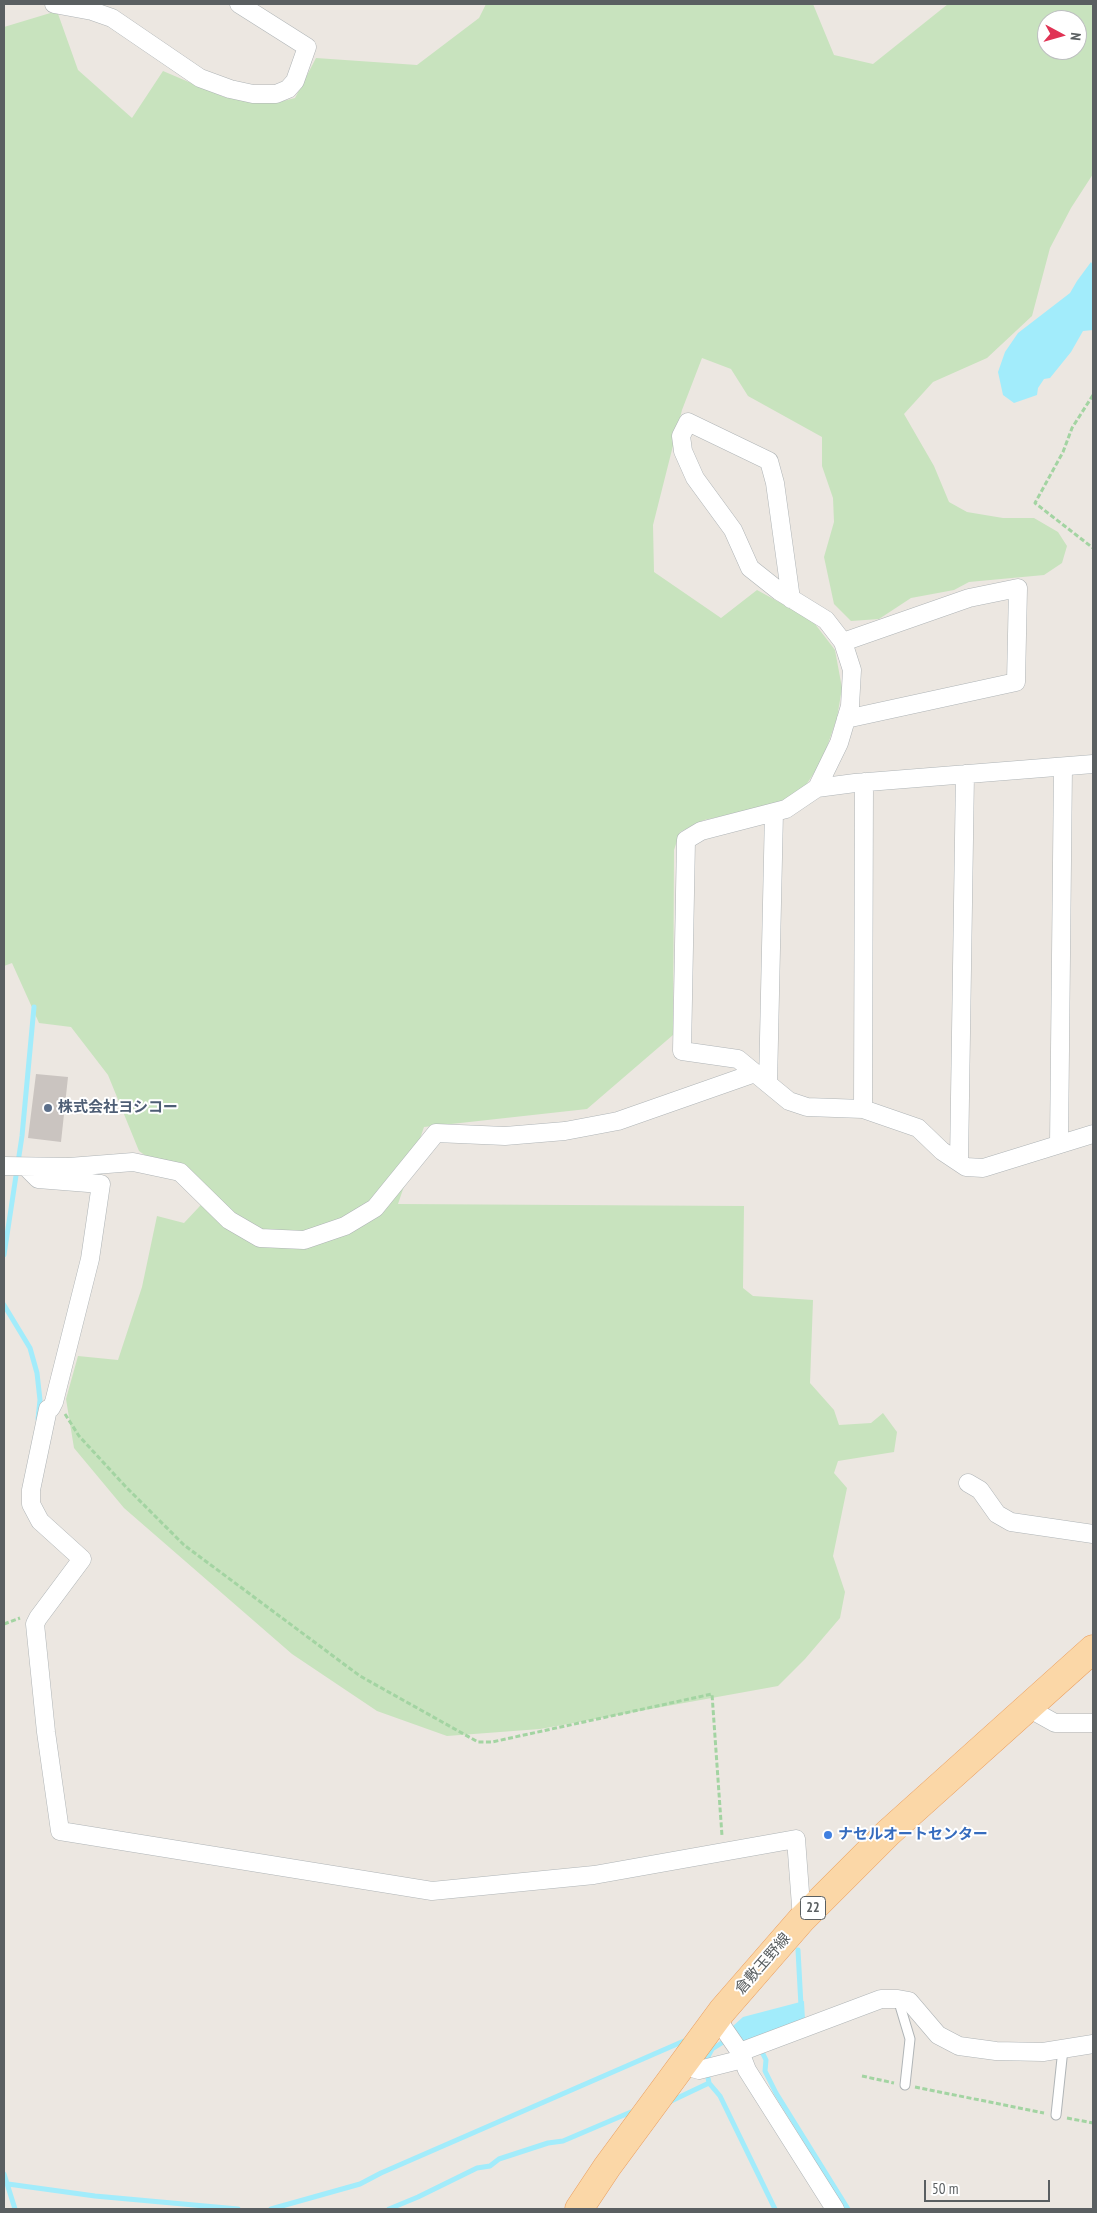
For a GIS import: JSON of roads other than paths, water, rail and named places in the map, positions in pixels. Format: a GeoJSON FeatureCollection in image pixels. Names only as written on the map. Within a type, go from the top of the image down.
{"type":"FeatureCollection","features":[{"type":"Feature","properties":{"kind":"main road","name":"倉敷玉野線"},"geometry":{"type":"LineString","coordinates":[[579,2209],[607,2167],[698,2067],[740,2041],[802,1919],[888,1833],[1093,1649]]}},
{"type":"Feature","properties":{"kind":"street"},"geometry":{"type":"LineString","coordinates":[[54,4],[92,11],[112,18],[200,78],[230,89],[253,94],[276,94],[288,89],[295,81],[307,47],[238,4]]}},
{"type":"Feature","properties":{"kind":"street"},"geometry":{"type":"LineString","coordinates":[[792,599],[775,483],[769,461],[688,422],[681,436],[682,451],[694,478],[733,530],[750,568],[792,599],[826,620],[843,642],[852,670],[850,706],[839,743],[817,788]]}},
{"type":"Feature","properties":{"kind":"street"},"geometry":{"type":"LineString","coordinates":[[843,642],[969,598],[1018,588],[1016,682],[846,719]]}},
{"type":"Feature","properties":{"kind":"street"},"geometry":{"type":"LineString","coordinates":[[1093,764],[864,782],[817,788],[786,809],[701,831],[686,840],[682,1052],[738,1059],[789,1101],[807,1107],[863,1109],[918,1128],[942,1151],[966,1167],[983,1168],[1093,1134]]}},
{"type":"Feature","properties":{"kind":"street"},"geometry":{"type":"LineString","coordinates":[[1059,1144],[1063,767]]}},
{"type":"Feature","properties":{"kind":"street"},"geometry":{"type":"LineString","coordinates":[[959,1162],[965,774]]}},
{"type":"Feature","properties":{"kind":"street"},"geometry":{"type":"LineString","coordinates":[[863,1109],[864,782]]}},
{"type":"Feature","properties":{"kind":"street"},"geometry":{"type":"LineString","coordinates":[[761,1078],[774,812]]}},
{"type":"Feature","properties":{"kind":"street"},"geometry":{"type":"LineString","coordinates":[[16,1167],[69,1167],[133,1162],[180,1172],[229,1220],[260,1238],[304,1240],[345,1226],[375,1208],[436,1133],[505,1136],[565,1131],[618,1121],[761,1078]]}},
{"type":"Feature","properties":{"kind":"street"},"geometry":{"type":"LineString","coordinates":[[16,1167],[38,1178],[101,1184],[90,1259],[54,1402],[52,1408],[48,1409],[31,1490],[31,1504],[40,1521],[82,1559],[35,1624],[46,1732],[60,1831],[432,1891],[594,1875],[796,1839],[802,1919]]}},
{"type":"Feature","properties":{"kind":"street"},"geometry":{"type":"LineString","coordinates":[[968,1483],[980,1490],[997,1514],[1011,1522],[1093,1534]]}},
{"type":"Feature","properties":{"kind":"street"},"geometry":{"type":"LineString","coordinates":[[1028,1708],[1055,1723],[1093,1723]]}},
{"type":"Feature","properties":{"kind":"street"},"geometry":{"type":"LineString","coordinates":[[698,2067],[740,2041],[881,1999],[910,2001],[938,2035],[959,2046],[996,2051],[1042,2052],[1093,2044]]}},
{"type":"Feature","properties":{"kind":"street"},"geometry":{"type":"LineString","coordinates":[[740,2041],[747,2070],[835,2209]]}},
{"type":"Feature","properties":{"kind":"lane"},"geometry":{"type":"LineString","coordinates":[[898,1999],[910,2039],[906,2085]]}},
{"type":"Feature","properties":{"kind":"lane"},"geometry":{"type":"LineString","coordinates":[[1056,2115],[1062,2049]]}},
{"type":"Feature","properties":{"kind":"water"},"geometry":{"type":"Polygon","coordinates":[[[1091,262],[1093,265],[1093,330],[1083,331],[1071,352],[1050,378],[1044,379],[1038,388],[1037,395],[1014,403],[1003,395],[998,372],[1005,352],[1018,333],[1070,293],[1091,262]]]}},
{"type":"Feature","properties":{"kind":"water"},"geometry":{"type":"Polygon","coordinates":[[[804,2001],[805,2020],[744,2042],[740,2039],[733,2026],[743,2017],[804,2001]]]}},
{"type":"Feature","properties":{"kind":"waterway"},"geometry":{"type":"LineString","coordinates":[[4,1255],[22,1136],[34,1007]]}},
{"type":"Feature","properties":{"kind":"waterway"},"geometry":{"type":"LineString","coordinates":[[4,1305],[30,1348],[37,1373],[40,1400],[38,1419]]}},
{"type":"Feature","properties":{"kind":"waterway"},"geometry":{"type":"LineString","coordinates":[[798,1950],[801,2006]]}},
{"type":"Feature","properties":{"kind":"waterway"},"geometry":{"type":"LineString","coordinates":[[669,2102],[709,2083],[705,2062],[712,2049],[728,2039]]}},
{"type":"Feature","properties":{"kind":"waterway"},"geometry":{"type":"LineString","coordinates":[[271,2209],[360,2184],[381,2173],[684,2041]]}},
{"type":"Feature","properties":{"kind":"waterway"},"geometry":{"type":"LineString","coordinates":[[760,2048],[766,2060],[765,2071],[776,2093],[848,2209]]}},
{"type":"Feature","properties":{"kind":"waterway"},"geometry":{"type":"LineString","coordinates":[[709,2083],[720,2096],[775,2209]]}},
{"type":"Feature","properties":{"kind":"waterway"},"geometry":{"type":"LineString","coordinates":[[389,2209],[477,2168],[490,2166],[499,2159],[548,2143],[563,2141],[631,2112]]}},
{"type":"Feature","properties":{"kind":"waterway"},"geometry":{"type":"LineString","coordinates":[[4,2174],[15,2209]]}},
{"type":"Feature","properties":{"kind":"waterway"},"geometry":{"type":"LineString","coordinates":[[8,2184],[95,2196],[238,2209]]}},
{"type":"Feature","properties":{"kind":"place","name":"株式会社ヨシコー"},"geometry":{"type":"Point","coordinates":[48,1108]}},
{"type":"Feature","properties":{"kind":"place","name":"ナセルオートセンター"},"geometry":{"type":"Point","coordinates":[828,1835]}}]}
